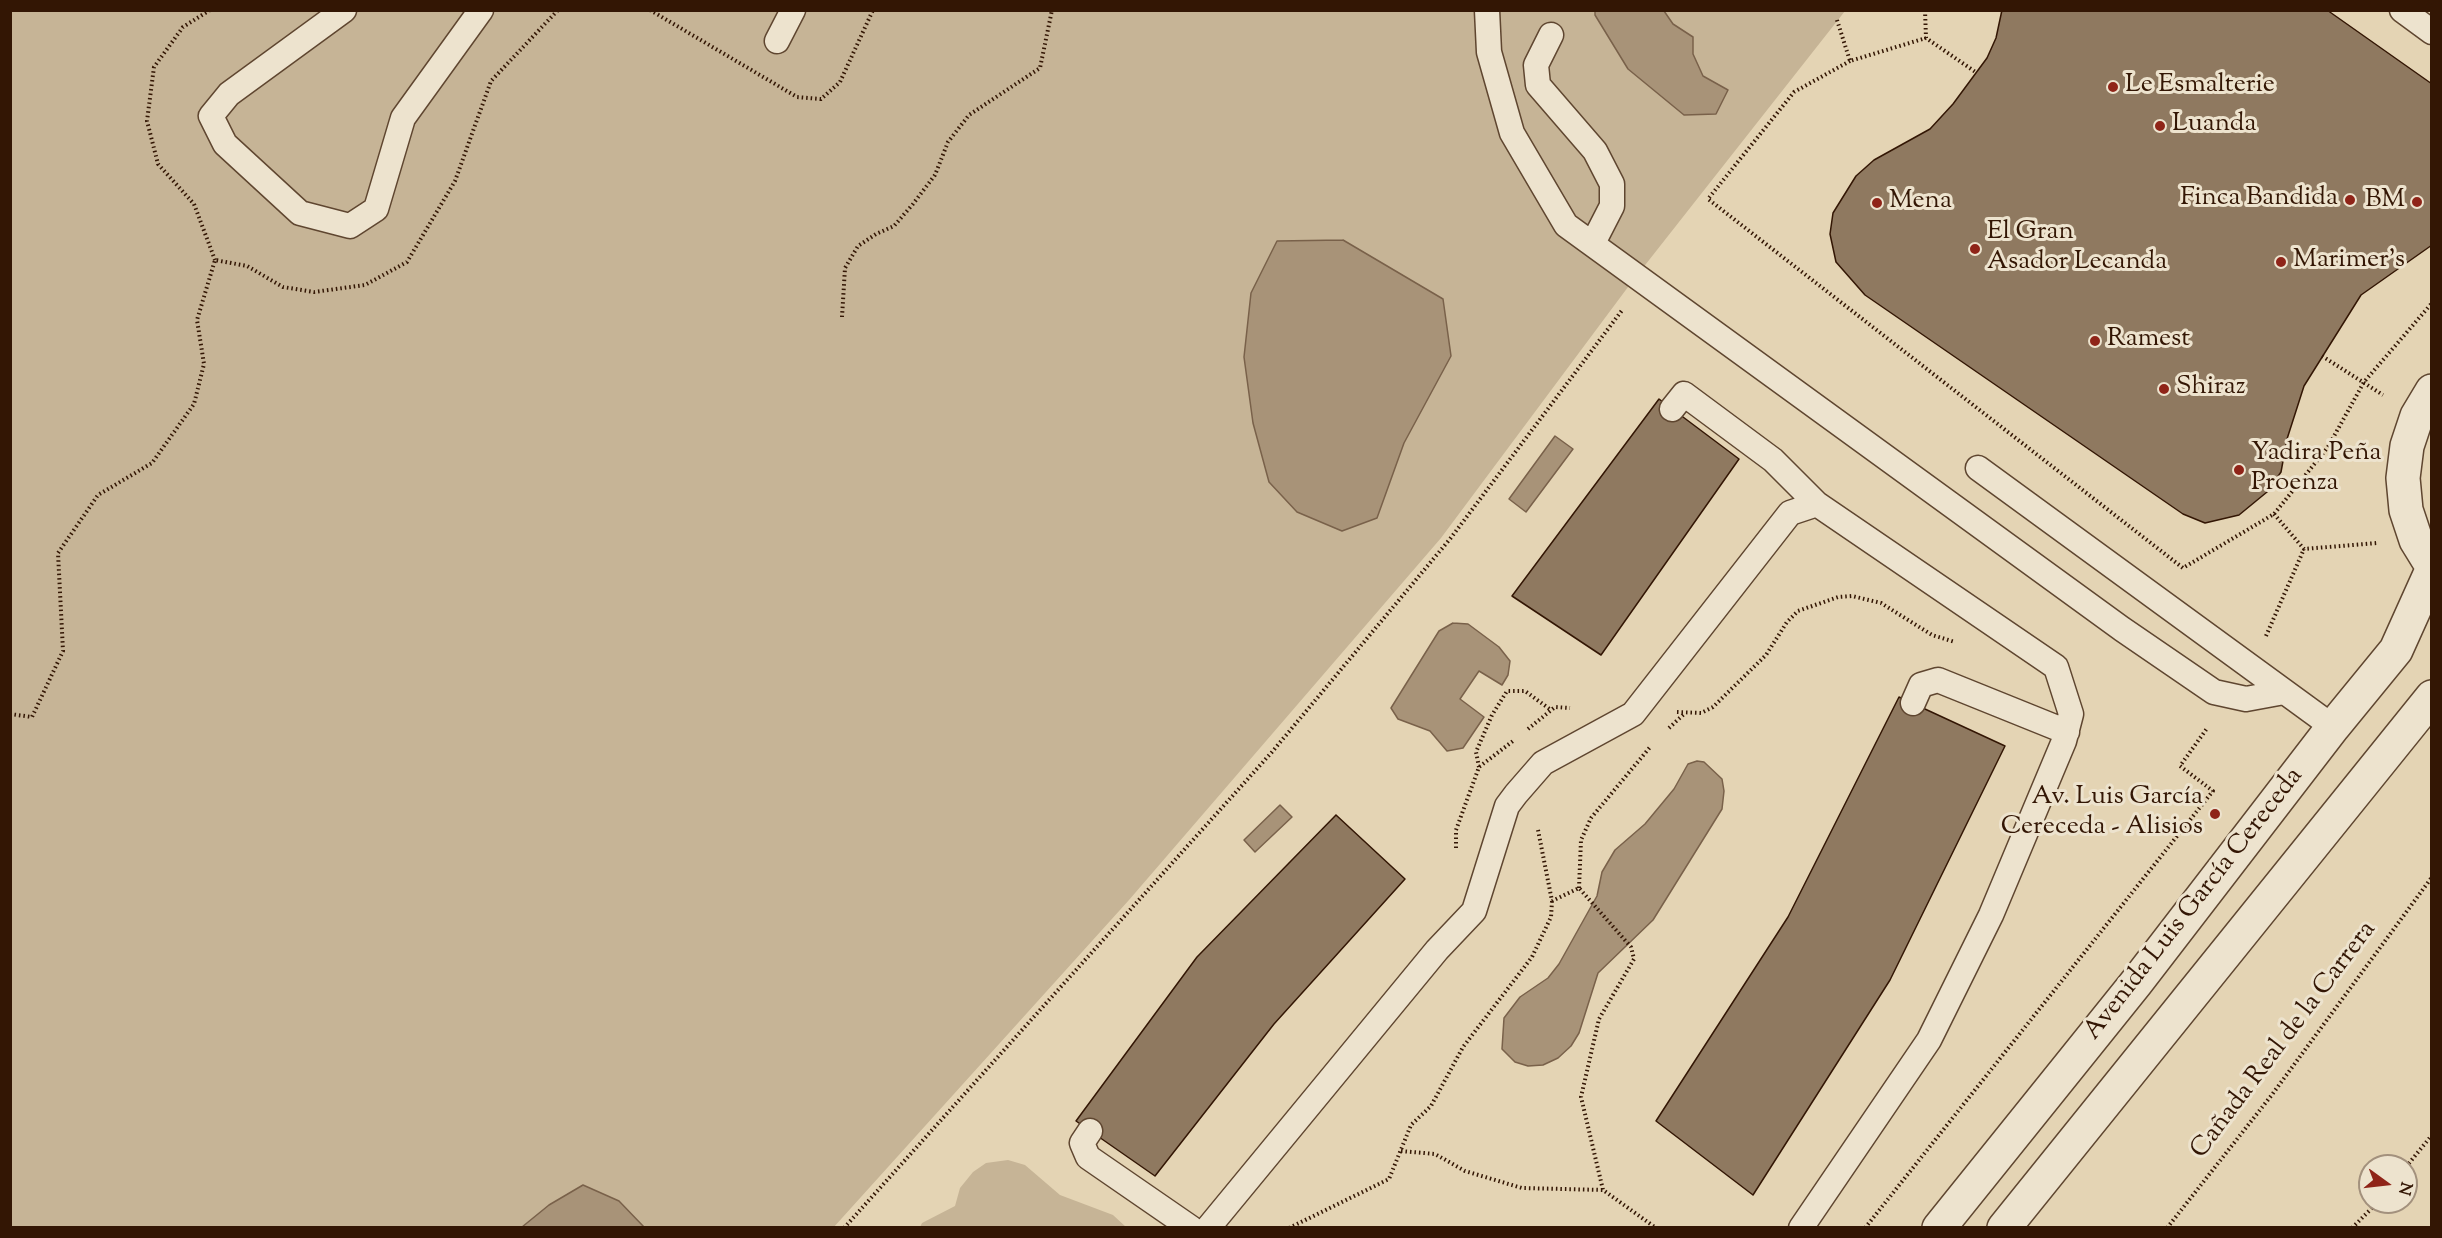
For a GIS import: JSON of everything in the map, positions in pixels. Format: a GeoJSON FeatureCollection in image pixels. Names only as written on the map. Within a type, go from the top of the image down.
{"type":"FeatureCollection","features":[{"type":"Feature","properties":{"kind":"street"},"geometry":{"type":"LineString","coordinates":[[2424,403],[2407,446],[2403,478],[2406,510],[2426,559]]}},
{"type":"Feature","properties":{"kind":"street","name":"Avenida Luis García Cereceda"},"geometry":{"type":"LineString","coordinates":[[1939,1227],[2136,983],[2333,727],[2396,650],[2426,559]]}},
{"type":"Feature","properties":{"kind":"street","name":"Avenida Luis García Cereceda"},"geometry":{"type":"LineString","coordinates":[[2004,1227],[2432,697]]}},
{"type":"Feature","properties":{"kind":"lane"},"geometry":{"type":"LineString","coordinates":[[344,10],[229,94],[211,116],[225,144],[300,213],[350,226],[376,209],[403,118],[481,10]]}},
{"type":"Feature","properties":{"kind":"lane"},"geometry":{"type":"LineString","coordinates":[[777,41],[793,10]]}},
{"type":"Feature","properties":{"kind":"lane"},"geometry":{"type":"LineString","coordinates":[[1487,10],[1489,52],[1512,134],[1566,225],[2122,629],[2214,692],[2246,699],[2284,692]]}},
{"type":"Feature","properties":{"kind":"lane"},"geometry":{"type":"LineString","coordinates":[[2402,10],[2432,32]]}},
{"type":"Feature","properties":{"kind":"lane"},"geometry":{"type":"LineString","coordinates":[[1551,35],[1536,64],[1538,85],[1595,151],[1612,184],[1612,206],[1593,243]]}},
{"type":"Feature","properties":{"kind":"lane"},"geometry":{"type":"LineString","coordinates":[[1672,409],[1684,394],[1773,460],[1817,504],[2056,667],[2071,714],[2067,732],[1991,915],[1929,1040],[1801,1227]]}},
{"type":"Feature","properties":{"kind":"lane"},"geometry":{"type":"LineString","coordinates":[[1978,468],[2333,727]]}},
{"type":"Feature","properties":{"kind":"lane"},"geometry":{"type":"LineString","coordinates":[[1208,1227],[1437,950],[1474,911],[1506,806],[1516,794],[1543,763],[1633,714],[1790,513],[1817,504]]}},
{"type":"Feature","properties":{"kind":"lane"},"geometry":{"type":"LineString","coordinates":[[1913,703],[1921,684],[1938,680],[2067,732]]}},
{"type":"Feature","properties":{"kind":"lane"},"geometry":{"type":"LineString","coordinates":[[1090,1131],[1082,1143],[1088,1156],[1191,1227]]}},
{"type":"Feature","properties":{"kind":"path"},"geometry":{"type":"LineString","coordinates":[[10,714],[32,717],[63,651],[58,553],[98,495],[152,464],[194,404],[204,364],[197,320],[215,260],[194,204],[158,164],[147,121],[154,67],[183,27],[210,10]]}},
{"type":"Feature","properties":{"kind":"path"},"geometry":{"type":"LineString","coordinates":[[215,260],[247,266],[283,287],[314,292],[365,285],[407,262],[455,181],[491,81],[558,10]]}},
{"type":"Feature","properties":{"kind":"path"},"geometry":{"type":"LineString","coordinates":[[842,317],[845,268],[858,246],[894,225],[900,218],[935,175],[948,142],[969,115],[1040,68],[1052,10]]}},
{"type":"Feature","properties":{"kind":"path"},"geometry":{"type":"LineString","coordinates":[[1925,10],[1926,38]]}},
{"type":"Feature","properties":{"kind":"path"},"geometry":{"type":"LineString","coordinates":[[1837,20],[1850,61]]}},
{"type":"Feature","properties":{"kind":"path"},"geometry":{"type":"LineString","coordinates":[[1926,38],[1850,61],[1794,92],[1708,199],[2183,568],[2274,514],[2328,447],[2364,382],[2432,303]]}},
{"type":"Feature","properties":{"kind":"path"},"geometry":{"type":"LineString","coordinates":[[1926,38],[1977,73]]}},
{"type":"Feature","properties":{"kind":"path"},"geometry":{"type":"LineString","coordinates":[[2322,356],[2364,382],[2424,403]]}},
{"type":"Feature","properties":{"kind":"path"},"geometry":{"type":"LineString","coordinates":[[2274,514],[2304,549],[2426,559]]}},
{"type":"Feature","properties":{"kind":"path"},"geometry":{"type":"LineString","coordinates":[[2252,668],[2304,549]]}},
{"type":"Feature","properties":{"kind":"path"},"geometry":{"type":"LineString","coordinates":[[1650,693],[1670,710],[1684,714],[1701,713],[1719,702],[1766,655],[1787,622],[1798,611],[1839,597],[1852,596],[1881,603],[1932,635],[1960,644]]}},
{"type":"Feature","properties":{"kind":"path"},"geometry":{"type":"LineString","coordinates":[[1479,767],[1476,753],[1491,715],[1507,692],[1525,691],[1551,710]]}},
{"type":"Feature","properties":{"kind":"path"},"geometry":{"type":"LineString","coordinates":[[1668,730],[1684,714]]}},
{"type":"Feature","properties":{"kind":"path"},"geometry":{"type":"LineString","coordinates":[[1603,1190],[1581,1097],[1599,1019],[1634,959],[1631,947],[1579,888],[1581,840],[1591,818],[1638,759],[1659,738]]}},
{"type":"Feature","properties":{"kind":"path"},"geometry":{"type":"LineString","coordinates":[[1289,1227],[1389,1179],[1412,1125],[1431,1106],[1463,1047],[1532,957],[1551,917],[1552,900],[1536,821],[1516,794]]}},
{"type":"Feature","properties":{"kind":"path","name":"Cañada Real de la Carrera"},"geometry":{"type":"LineString","coordinates":[[2167,1227],[2271,1096],[2432,877]]}},
{"type":"Feature","properties":{"kind":"path"},"geometry":{"type":"LineString","coordinates":[[1552,900],[1579,888]]}},
{"type":"Feature","properties":{"kind":"path"},"geometry":{"type":"LineString","coordinates":[[2417,1154],[2432,1135]]}},
{"type":"Feature","properties":{"kind":"path"},"geometry":{"type":"LineString","coordinates":[[1401,1151],[1435,1154],[1465,1171],[1522,1188],[1603,1190],[1656,1227]]}},
{"type":"Feature","properties":{"kind":"path"},"geometry":{"type":"LineString","coordinates":[[2352,1227],[2366,1214]]}},
{"type":"Feature","properties":{"kind":"shaded area"},"geometry":{"type":"Polygon","coordinates":[[[10,11],[1845,11],[1631,283],[1441,538],[1129,900],[833,1228],[11,1227],[10,11]]]}},
{"type":"Feature","properties":{"kind":"shaded area"},"geometry":{"type":"Polygon","coordinates":[[[1595,11],[1664,11],[1673,24],[1693,37],[1693,54],[1703,76],[1728,90],[1716,114],[1684,115],[1628,69],[1595,15],[1595,11]]]}},
{"type":"Feature","properties":{"kind":"shaded area"},"geometry":{"type":"Polygon","coordinates":[[[1343,240],[1443,299],[1451,356],[1404,443],[1377,518],[1342,531],[1297,512],[1269,482],[1253,423],[1244,357],[1251,293],[1277,241],[1343,240]]]}},
{"type":"Feature","properties":{"kind":"shaded area"},"geometry":{"type":"Polygon","coordinates":[[[1555,436],[1573,449],[1526,512],[1509,499],[1555,436]]]}},
{"type":"Feature","properties":{"kind":"shaded area"},"geometry":{"type":"Polygon","coordinates":[[[1453,623],[1468,624],[1499,647],[1510,661],[1508,675],[1502,685],[1479,671],[1460,699],[1484,717],[1463,748],[1447,751],[1430,731],[1398,719],[1391,708],[1439,631],[1453,623]]]}},
{"type":"Feature","properties":{"kind":"shaded area"},"geometry":{"type":"Polygon","coordinates":[[[1697,761],[1704,762],[1722,779],[1724,791],[1722,809],[1653,920],[1598,973],[1579,1033],[1571,1046],[1558,1058],[1543,1065],[1528,1066],[1515,1062],[1502,1049],[1504,1018],[1520,997],[1548,978],[1559,964],[1597,896],[1602,872],[1615,850],[1645,824],[1674,789],[1688,764],[1697,761]]]}},
{"type":"Feature","properties":{"kind":"shaded area"},"geometry":{"type":"Polygon","coordinates":[[[1280,805],[1292,817],[1255,852],[1244,840],[1280,805]]]}},
{"type":"Feature","properties":{"kind":"shaded area"},"geometry":{"type":"Polygon","coordinates":[[[1008,1160],[1025,1165],[1060,1195],[1113,1215],[1126,1227],[920,1227],[922,1223],[955,1206],[960,1188],[973,1172],[986,1163],[1008,1160]]]}},
{"type":"Feature","properties":{"kind":"shaded area"},"geometry":{"type":"Polygon","coordinates":[[[583,1185],[619,1201],[644,1227],[522,1227],[549,1205],[583,1185]]]}},
{"type":"Feature","properties":{"kind":"building"},"geometry":{"type":"Polygon","coordinates":[[[2002,10],[2327,10],[2432,84],[2432,245],[2361,295],[2304,386],[2287,439],[2281,472],[2267,492],[2239,515],[2205,523],[2183,514],[1865,295],[1836,262],[1830,234],[1833,213],[1856,176],[1874,160],[1930,129],[1953,104],[1987,58],[1996,38],[2002,10]]]}},
{"type":"Feature","properties":{"kind":"building"},"geometry":{"type":"Polygon","coordinates":[[[1659,399],[1739,459],[1601,655],[1512,596],[1659,399]]]}},
{"type":"Feature","properties":{"kind":"building"},"geometry":{"type":"Polygon","coordinates":[[[1899,697],[2005,746],[1890,980],[1753,1195],[1656,1121],[1788,917],[1899,697]]]}},
{"type":"Feature","properties":{"kind":"building"},"geometry":{"type":"Polygon","coordinates":[[[1336,815],[1405,879],[1274,1024],[1155,1176],[1076,1121],[1197,957],[1336,815]]]}},
{"type":"Feature","properties":{"kind":"place","name":"Le Esmalterie"},"geometry":{"type":"Point","coordinates":[2113,87]}},
{"type":"Feature","properties":{"kind":"place","name":"Luanda"},"geometry":{"type":"Point","coordinates":[2160,126]}},
{"type":"Feature","properties":{"kind":"place","name":"Finca Bandida"},"geometry":{"type":"Point","coordinates":[2350,200]}},
{"type":"Feature","properties":{"kind":"place","name":"BM"},"geometry":{"type":"Point","coordinates":[2417,202]}},
{"type":"Feature","properties":{"kind":"place","name":"Mena"},"geometry":{"type":"Point","coordinates":[1877,203]}},
{"type":"Feature","properties":{"kind":"place","name":"El Gran Asador Lecanda"},"geometry":{"type":"Point","coordinates":[1975,249]}},
{"type":"Feature","properties":{"kind":"place","name":"Marimer's"},"geometry":{"type":"Point","coordinates":[2281,262]}},
{"type":"Feature","properties":{"kind":"place","name":"Ramest"},"geometry":{"type":"Point","coordinates":[2095,341]}},
{"type":"Feature","properties":{"kind":"place","name":"Shiraz"},"geometry":{"type":"Point","coordinates":[2164,389]}},
{"type":"Feature","properties":{"kind":"place","name":"Yadira Peña Proenza"},"geometry":{"type":"Point","coordinates":[2239,470]}},
{"type":"Feature","properties":{"kind":"place","name":"Av. Luis García Cereceda - Alisios"},"geometry":{"type":"Point","coordinates":[2215,814]}}]}
